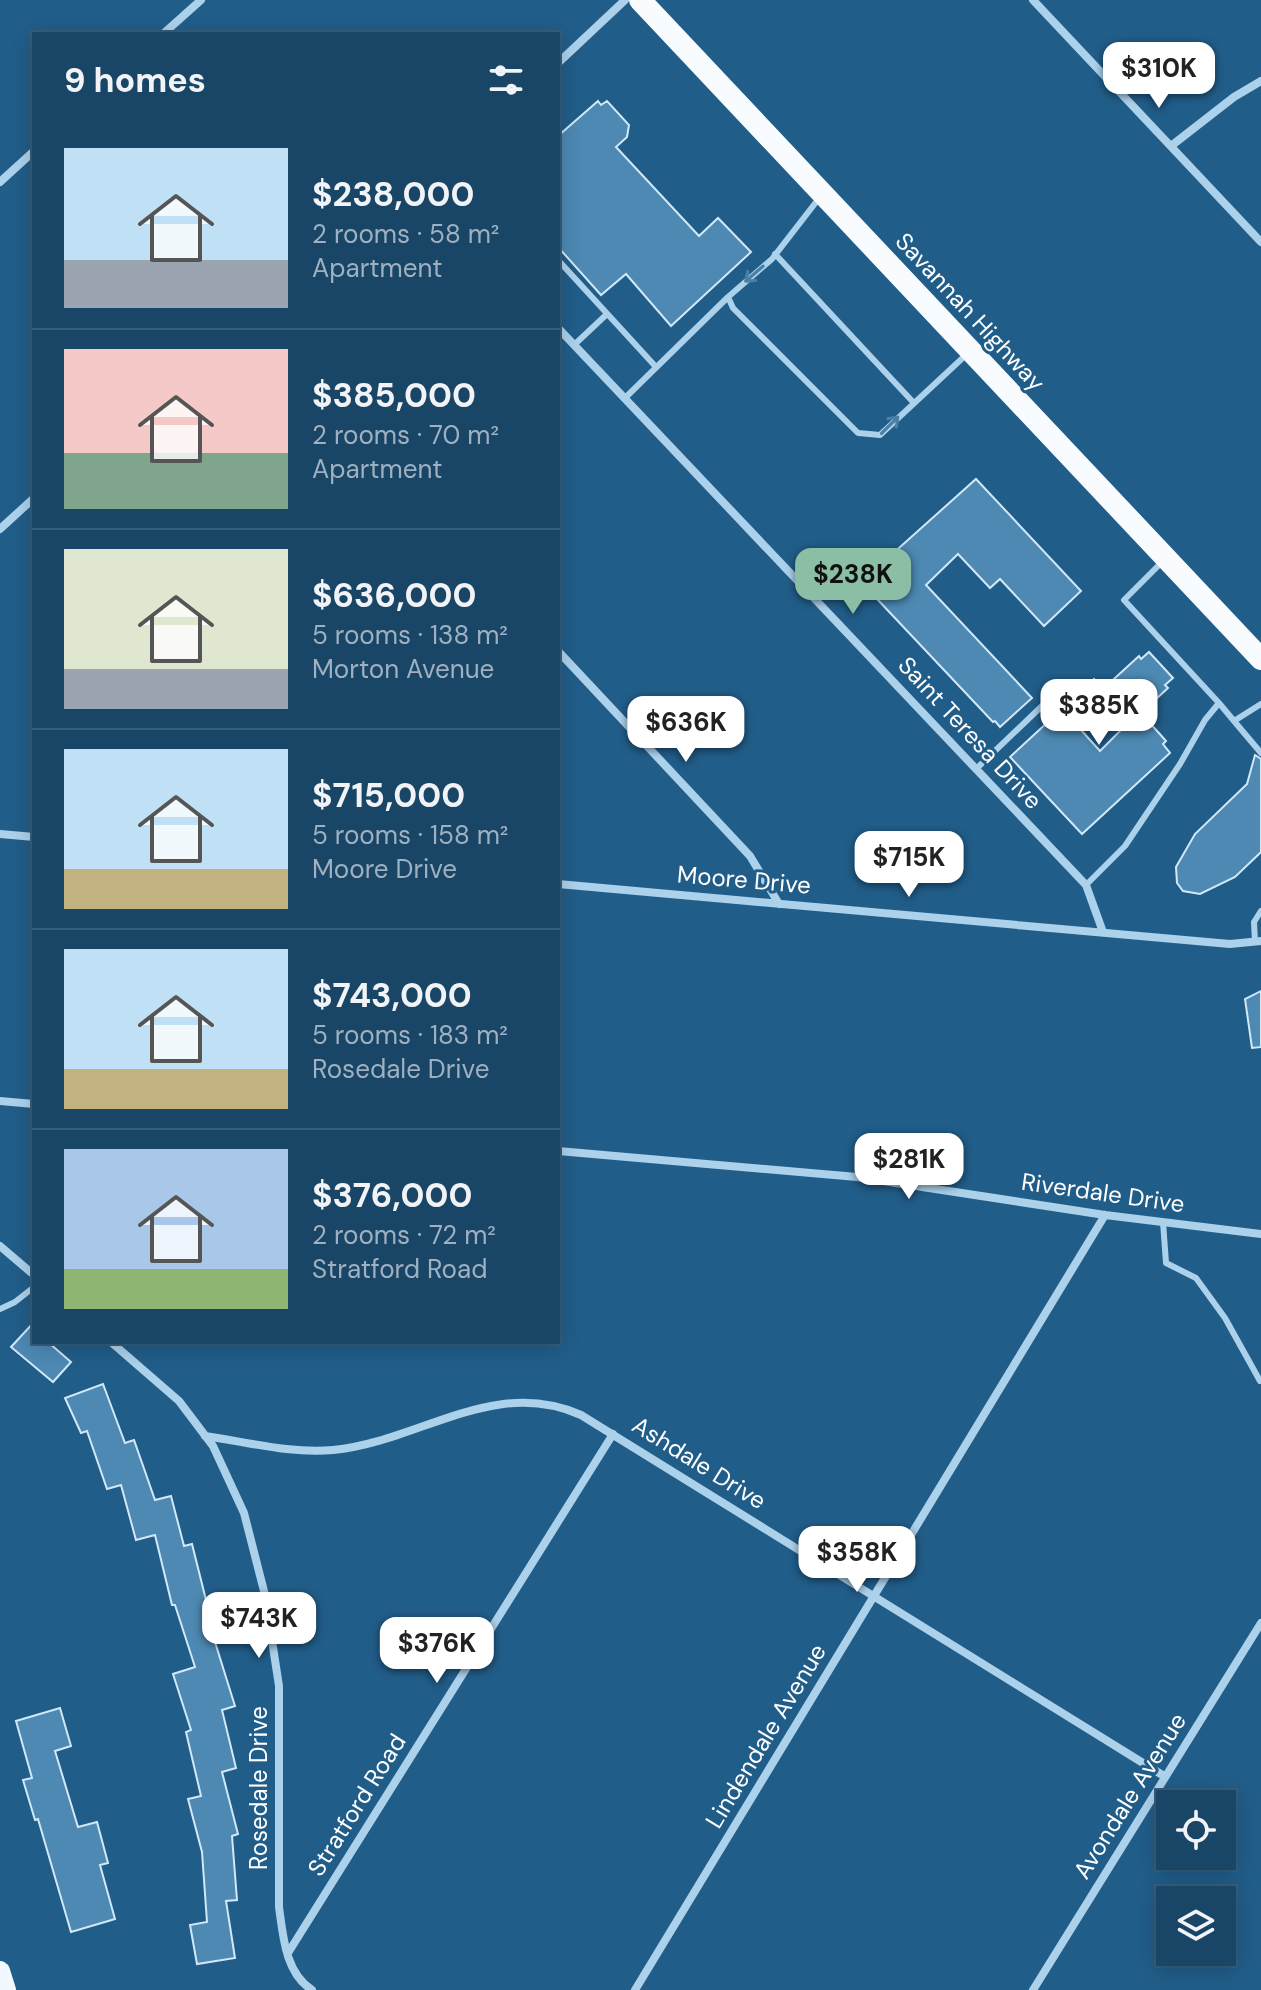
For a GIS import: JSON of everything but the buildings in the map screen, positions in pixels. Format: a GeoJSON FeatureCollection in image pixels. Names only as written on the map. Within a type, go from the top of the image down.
{"type":"FeatureCollection","features":[{"type":"Feature","properties":{"kind":"highway","name":"Savannah Highway"},"geometry":{"type":"LineString","coordinates":[[640,0],[1261,659]]}},
{"type":"Feature","properties":{"kind":"main road"},"geometry":{"type":"LineString","coordinates":[[0,1971],[6,1990]]}},
{"type":"Feature","properties":{"kind":"street"},"geometry":{"type":"LineString","coordinates":[[165,32],[201,0]]}},
{"type":"Feature","properties":{"kind":"street"},"geometry":{"type":"LineString","coordinates":[[560,61],[625,0]]}},
{"type":"Feature","properties":{"kind":"street"},"geometry":{"type":"LineString","coordinates":[[1033,0],[1261,242]]}},
{"type":"Feature","properties":{"kind":"street"},"geometry":{"type":"LineString","coordinates":[[1171,146],[1234,97],[1261,81]]}},
{"type":"Feature","properties":{"kind":"street"},"geometry":{"type":"LineString","coordinates":[[0,182],[32,153]]}},
{"type":"Feature","properties":{"kind":"street","name":"Saint Teresa Drive"},"geometry":{"type":"LineString","coordinates":[[560,330],[1086,885],[1103,932]]}},
{"type":"Feature","properties":{"kind":"street"},"geometry":{"type":"LineString","coordinates":[[0,529],[32,500]]}},
{"type":"Feature","properties":{"kind":"street"},"geometry":{"type":"LineString","coordinates":[[560,653],[750,856],[779,904]]}},
{"type":"Feature","properties":{"kind":"street"},"geometry":{"type":"LineString","coordinates":[[0,834],[32,837]]}},
{"type":"Feature","properties":{"kind":"street","name":"Moore Drive"},"geometry":{"type":"LineString","coordinates":[[560,884],[1230,944],[1258,941]]}},
{"type":"Feature","properties":{"kind":"street"},"geometry":{"type":"LineString","coordinates":[[0,1101],[32,1104]]}},
{"type":"Feature","properties":{"kind":"street","name":"Riverdale Drive"},"geometry":{"type":"LineString","coordinates":[[560,1151],[857,1177],[1105,1215],[1261,1234]]}},
{"type":"Feature","properties":{"kind":"street","name":"Lindendale Avenue"},"geometry":{"type":"LineString","coordinates":[[635,1990],[1105,1215]]}},
{"type":"Feature","properties":{"kind":"street"},"geometry":{"type":"LineString","coordinates":[[0,1246],[32,1273]]}},
{"type":"Feature","properties":{"kind":"street","name":"Rosedale Drive"},"geometry":{"type":"LineString","coordinates":[[113,1344],[179,1401],[213,1446],[244,1513],[265,1595],[279,1686],[279,1907],[288,1953],[303,1985],[312,1990]]}},
{"type":"Feature","properties":{"kind":"street","name":"Ashdale Drive"},"geometry":{"type":"LineString","coordinates":[[205,1436],[307,1451],[336,1450],[503,1402],[542,1402],[562,1406],[875,1595],[1164,1776]]}},
{"type":"Feature","properties":{"kind":"street","name":"Stratford Road"},"geometry":{"type":"LineString","coordinates":[[288,1953],[613,1434]]}},
{"type":"Feature","properties":{"kind":"street","name":"Avondale Avenue"},"geometry":{"type":"LineString","coordinates":[[1033,1990],[1261,1623]]}},
{"type":"Feature","properties":{"kind":"lane"},"geometry":{"type":"LineString","coordinates":[[625,398],[775,254],[823,194]]}},
{"type":"Feature","properties":{"kind":"lane"},"geometry":{"type":"LineString","coordinates":[[775,254],[913,402]]}},
{"type":"Feature","properties":{"kind":"lane"},"geometry":{"type":"LineString","coordinates":[[560,262],[656,367]]}},
{"type":"Feature","properties":{"kind":"lane"},"geometry":{"type":"LineString","coordinates":[[728,297],[733,308],[858,433],[880,435],[970,350]]}},
{"type":"Feature","properties":{"kind":"lane"},"geometry":{"type":"LineString","coordinates":[[574,345],[607,314]]}},
{"type":"Feature","properties":{"kind":"lane"},"geometry":{"type":"LineString","coordinates":[[1166,558],[1124,600],[1261,753]]}},
{"type":"Feature","properties":{"kind":"lane"},"geometry":{"type":"LineString","coordinates":[[1086,885],[1125,846],[1219,703]]}},
{"type":"Feature","properties":{"kind":"lane"},"geometry":{"type":"LineString","coordinates":[[1234,721],[1261,704]]}},
{"type":"Feature","properties":{"kind":"lane"},"geometry":{"type":"LineString","coordinates":[[976,769],[1043,705]]}},
{"type":"Feature","properties":{"kind":"lane"},"geometry":{"type":"LineString","coordinates":[[1258,941],[1254,922],[1261,911]]}},
{"type":"Feature","properties":{"kind":"lane"},"geometry":{"type":"LineString","coordinates":[[1163,1222],[1166,1263],[1196,1278],[1225,1318],[1260,1381]]}},
{"type":"Feature","properties":{"kind":"lane"},"geometry":{"type":"LineString","coordinates":[[0,1309],[32,1289]]}}]}
